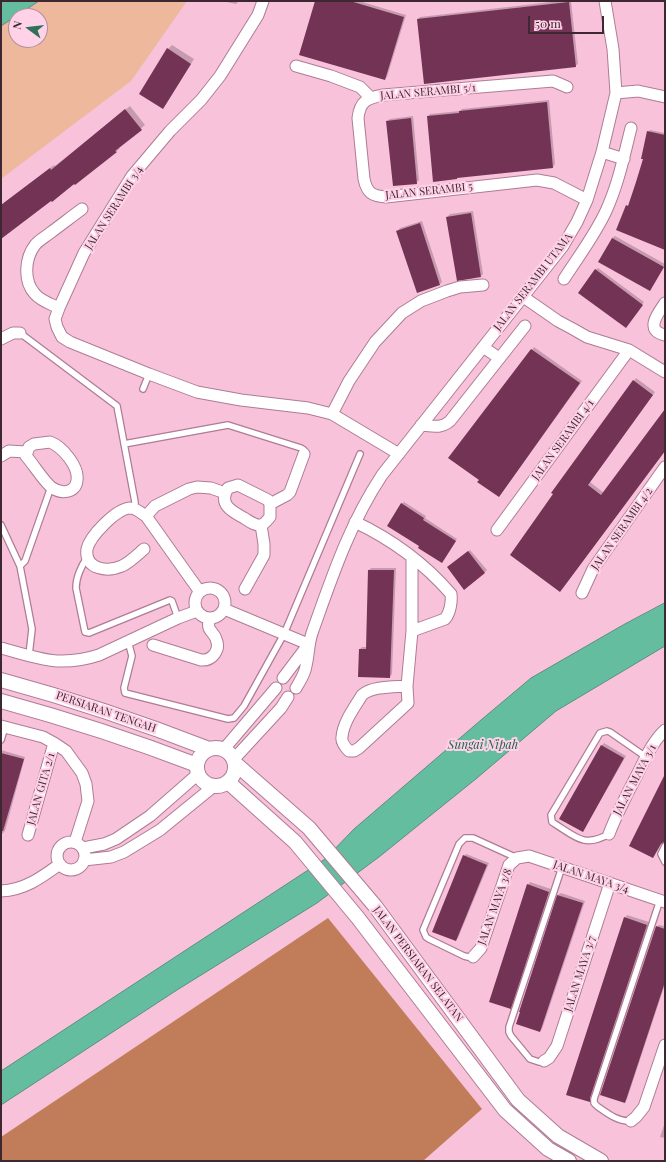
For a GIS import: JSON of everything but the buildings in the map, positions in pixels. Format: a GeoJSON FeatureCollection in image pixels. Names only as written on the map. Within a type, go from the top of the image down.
{"type":"FeatureCollection","features":[{"type":"Feature","properties":{"kind":"street","name":"JALAN SERAMBI UTAMA"},"geometry":{"type":"LineString","coordinates":[[296,688],[302,678],[306,666],[308,644],[335,567],[367,498],[382,475],[563,246],[577,222],[587,200],[602,152],[616,93],[613,49],[605,1]]}},
{"type":"Feature","properties":{"kind":"street","name":"JALAN SERAMBI 3/4"},"geometry":{"type":"LineString","coordinates":[[263,2],[258,15],[220,76],[202,100],[170,130],[132,176],[84,253],[55,319],[57,328],[62,337],[70,342],[197,392],[241,400],[308,408],[332,414],[399,454]]}},
{"type":"Feature","properties":{"kind":"street","name":"JALAN SERAMBI 5/1"},"geometry":{"type":"LineString","coordinates":[[296,66],[331,76],[360,87],[371,98],[383,95],[553,81],[567,87]]}},
{"type":"Feature","properties":{"kind":"street"},"geometry":{"type":"LineString","coordinates":[[616,93],[638,91],[665,97]]}},
{"type":"Feature","properties":{"kind":"street","name":"JALAN SERAMBI 5"},"geometry":{"type":"LineString","coordinates":[[371,98],[364,102],[359,109],[358,118],[364,179],[370,193],[386,197],[537,180],[554,183],[587,200]]}},
{"type":"Feature","properties":{"kind":"street","name":"JALAN SERAMBI UTAMA"},"geometry":{"type":"LineString","coordinates":[[564,279],[598,227],[606,210],[624,159],[631,128]]}},
{"type":"Feature","properties":{"kind":"street"},"geometry":{"type":"LineString","coordinates":[[602,152],[624,159]]}},
{"type":"Feature","properties":{"kind":"street"},"geometry":{"type":"LineString","coordinates":[[59,308],[42,300],[35,294],[30,285],[27,264],[30,252],[36,243],[82,209]]}},
{"type":"Feature","properties":{"kind":"street"},"geometry":{"type":"LineString","coordinates":[[563,246],[580,255]]}},
{"type":"Feature","properties":{"kind":"street"},"geometry":{"type":"LineString","coordinates":[[332,414],[349,380],[375,342],[402,313],[421,301],[447,291],[460,287],[483,285]]}},
{"type":"Feature","properties":{"kind":"street"},"geometry":{"type":"LineString","coordinates":[[522,296],[558,321],[587,337],[629,350],[665,372]]}},
{"type":"Feature","properties":{"kind":"street"},"geometry":{"type":"LineString","coordinates":[[665,303],[656,317],[654,327],[656,331],[665,335]]}},
{"type":"Feature","properties":{"kind":"street","name":"JALAN SERAMBI UTAMA"},"geometry":{"type":"LineString","coordinates":[[421,425],[438,427],[445,426],[525,326]]}},
{"type":"Feature","properties":{"kind":"street"},"geometry":{"type":"LineString","coordinates":[[1,339],[13,333],[20,333]]}},
{"type":"Feature","properties":{"kind":"street"},"geometry":{"type":"LineString","coordinates":[[483,347],[499,358]]}},
{"type":"Feature","properties":{"kind":"street","name":"JALAN SERAMBI 4/1"},"geometry":{"type":"LineString","coordinates":[[497,530],[629,350]]}},
{"type":"Feature","properties":{"kind":"street"},"geometry":{"type":"LineString","coordinates":[[50,442],[56,444],[70,458],[78,478],[77,484],[70,491],[64,492],[51,487],[26,456],[26,452],[29,447],[34,444],[50,442]]}},
{"type":"Feature","properties":{"kind":"street"},"geometry":{"type":"LineString","coordinates":[[1,456],[9,452],[26,452]]}},
{"type":"Feature","properties":{"kind":"street"},"geometry":{"type":"LineString","coordinates":[[270,504],[290,492],[304,454]]}},
{"type":"Feature","properties":{"kind":"street","name":"JALAN SERAMBI 4/2"},"geometry":{"type":"LineString","coordinates":[[582,593],[594,568],[665,467]]}},
{"type":"Feature","properties":{"kind":"street"},"geometry":{"type":"LineString","coordinates":[[238,485],[268,500],[270,504],[270,516],[261,525],[252,523],[232,511],[226,504],[225,493],[228,488],[238,485]]}},
{"type":"Feature","properties":{"kind":"street"},"geometry":{"type":"LineString","coordinates":[[146,516],[155,506],[189,489],[197,487],[211,488],[225,493]]}},
{"type":"Feature","properties":{"kind":"street"},"geometry":{"type":"LineString","coordinates":[[144,549],[127,564],[105,570],[91,564],[87,558],[89,544],[94,536],[113,515],[129,508],[135,509],[146,516],[200,592]]}},
{"type":"Feature","properties":{"kind":"street"},"geometry":{"type":"LineString","coordinates":[[355,522],[373,530],[412,557],[451,594],[452,600],[448,616],[445,619],[412,632]]}},
{"type":"Feature","properties":{"kind":"street"},"geometry":{"type":"LineString","coordinates":[[245,589],[264,555],[261,525]]}},
{"type":"Feature","properties":{"kind":"street"},"geometry":{"type":"LineString","coordinates":[[407,686],[379,689],[366,692],[362,695],[346,724],[341,738],[344,747],[349,751],[354,751],[360,748],[408,703],[407,686],[412,632],[412,557]]}},
{"type":"Feature","properties":{"kind":"street"},"geometry":{"type":"LineString","coordinates":[[209,588],[218,590],[225,602],[224,609],[219,616],[210,619],[200,615],[197,611],[195,601],[200,592],[209,588]]}},
{"type":"Feature","properties":{"kind":"street"},"geometry":{"type":"LineString","coordinates":[[224,609],[308,644]]}},
{"type":"Feature","properties":{"kind":"street"},"geometry":{"type":"LineString","coordinates":[[1,648],[60,661],[88,658],[99,655],[128,640],[197,611]]}},
{"type":"Feature","properties":{"kind":"street"},"geometry":{"type":"LineString","coordinates":[[153,645],[201,660],[210,658],[216,652],[218,643],[209,628],[210,619]]}},
{"type":"Feature","properties":{"kind":"street","name":"JALAN SERAMBI UTAMA"},"geometry":{"type":"LineString","coordinates":[[283,678],[308,644]]}},
{"type":"Feature","properties":{"kind":"street","name":"PERSIARAN TENGAH"},"geometry":{"type":"LineString","coordinates":[[1,680],[66,698],[130,719],[209,749]]}},
{"type":"Feature","properties":{"kind":"street"},"geometry":{"type":"LineString","coordinates":[[3,726],[43,737],[54,743],[66,752],[82,773],[86,784],[88,801],[79,845],[85,856],[80,867],[71,870],[60,864],[58,856],[60,848],[67,843],[79,845],[104,844],[116,839],[150,816],[198,770],[201,755],[209,749],[224,749],[276,688]]}},
{"type":"Feature","properties":{"kind":"street"},"geometry":{"type":"LineString","coordinates":[[198,770],[204,782],[214,786],[224,785],[228,782],[234,774],[235,761],[288,697]]}},
{"type":"Feature","properties":{"kind":"street","name":"PERSIARAN TENGAH"},"geometry":{"type":"LineString","coordinates":[[1,701],[60,717],[116,735],[198,770]]}},
{"type":"Feature","properties":{"kind":"street","name":"JALAN MAYA 3/1"},"geometry":{"type":"LineString","coordinates":[[608,834],[616,815],[646,757],[659,736],[665,730]]}},
{"type":"Feature","properties":{"kind":"street","name":"JALAN GITA 2/1"},"geometry":{"type":"LineString","coordinates":[[28,835],[54,743]]}},
{"type":"Feature","properties":{"kind":"street","name":"JALAN PERSIARAN SELATAN"},"geometry":{"type":"LineString","coordinates":[[224,749],[232,755],[235,761],[309,828],[375,906],[518,1100],[558,1136],[601,1161]]}},
{"type":"Feature","properties":{"kind":"street","name":"JALAN PERSIARAN SELATAN"},"geometry":{"type":"LineString","coordinates":[[228,782],[294,842],[358,918],[505,1110],[548,1149],[569,1161]]}},
{"type":"Feature","properties":{"kind":"street"},"geometry":{"type":"LineString","coordinates":[[84,860],[111,857],[124,852],[160,830],[214,786]]}},
{"type":"Feature","properties":{"kind":"street","name":"JALAN MAYA 3/4"},"geometry":{"type":"LineString","coordinates":[[517,858],[528,856],[663,901]]}},
{"type":"Feature","properties":{"kind":"street","name":"JALAN MAYA 3/8"},"geometry":{"type":"LineString","coordinates":[[473,956],[481,948],[509,865],[517,858]]}},
{"type":"Feature","properties":{"kind":"street"},"geometry":{"type":"LineString","coordinates":[[1,891],[23,887],[36,881],[60,864]]}},
{"type":"Feature","properties":{"kind":"street","name":"JALAN MAYA 3/7"},"geometry":{"type":"LineString","coordinates":[[544,1061],[549,1058],[557,1046],[610,883]]}},
{"type":"Feature","properties":{"kind":"street"},"geometry":{"type":"LineString","coordinates":[[631,1121],[644,1107],[665,1046]]}},
{"type":"Feature","properties":{"kind":"lane"},"geometry":{"type":"LineString","coordinates":[[20,333],[118,406],[135,509]]}},
{"type":"Feature","properties":{"kind":"lane"},"geometry":{"type":"LineString","coordinates":[[143,389],[149,374]]}},
{"type":"Feature","properties":{"kind":"lane"},"geometry":{"type":"LineString","coordinates":[[124,444],[228,425],[301,448],[304,450],[304,454]]}},
{"type":"Feature","properties":{"kind":"lane"},"geometry":{"type":"LineString","coordinates":[[128,640],[132,656],[124,688],[126,693],[230,719],[234,718],[244,706],[284,634],[360,454]]}},
{"type":"Feature","properties":{"kind":"lane"},"geometry":{"type":"LineString","coordinates":[[20,566],[25,561],[51,487]]}},
{"type":"Feature","properties":{"kind":"lane"},"geometry":{"type":"LineString","coordinates":[[1,525],[20,566],[32,629],[29,655]]}},
{"type":"Feature","properties":{"kind":"lane"},"geometry":{"type":"LineString","coordinates":[[87,558],[83,564],[76,583],[85,632],[89,633],[170,600],[172,601],[178,618]]}},
{"type":"Feature","properties":{"kind":"lane"},"geometry":{"type":"LineString","coordinates":[[1,740],[3,726]]}},
{"type":"Feature","properties":{"kind":"lane"},"geometry":{"type":"LineString","coordinates":[[608,834],[591,841],[584,840],[555,824],[551,818],[552,812],[600,733],[607,731],[610,732],[646,757]]}},
{"type":"Feature","properties":{"kind":"lane"},"geometry":{"type":"LineString","coordinates":[[473,956],[464,956],[429,939],[426,937],[423,930],[459,844],[465,838],[473,838],[517,858]]}},
{"type":"Feature","properties":{"kind":"lane"},"geometry":{"type":"LineString","coordinates":[[665,846],[661,854],[665,862]]}},
{"type":"Feature","properties":{"kind":"lane"},"geometry":{"type":"LineString","coordinates":[[544,1061],[534,1061],[530,1059],[511,1036],[509,1027],[562,867]]}},
{"type":"Feature","properties":{"kind":"lane"},"geometry":{"type":"LineString","coordinates":[[631,1121],[619,1119],[597,1106],[594,1103],[594,1098],[663,901]]}},
{"type":"Feature","properties":{"kind":"shaded area"},"geometry":{"type":"Polygon","coordinates":[[[1,1],[187,1],[131,81],[1,179],[1,1]]]}},
{"type":"Feature","properties":{"kind":"shaded area"},"geometry":{"type":"Polygon","coordinates":[[[328,918],[482,1109],[423,1161],[1,1161],[1,1137],[328,918]]]}},
{"type":"Feature","properties":{"kind":"water"},"geometry":{"type":"Polygon","coordinates":[[[4,1],[39,1],[28,8],[8,8],[8,21],[1,26],[1,3],[4,1]]]}},
{"type":"Feature","properties":{"kind":"water","name":"Sungai Nipah"},"geometry":{"type":"Polygon","coordinates":[[[665,603],[665,646],[556,711],[477,778],[379,857],[317,903],[177,990],[1,1105],[1,1071],[325,859],[354,829],[531,678],[623,625],[665,603]]]}}]}
